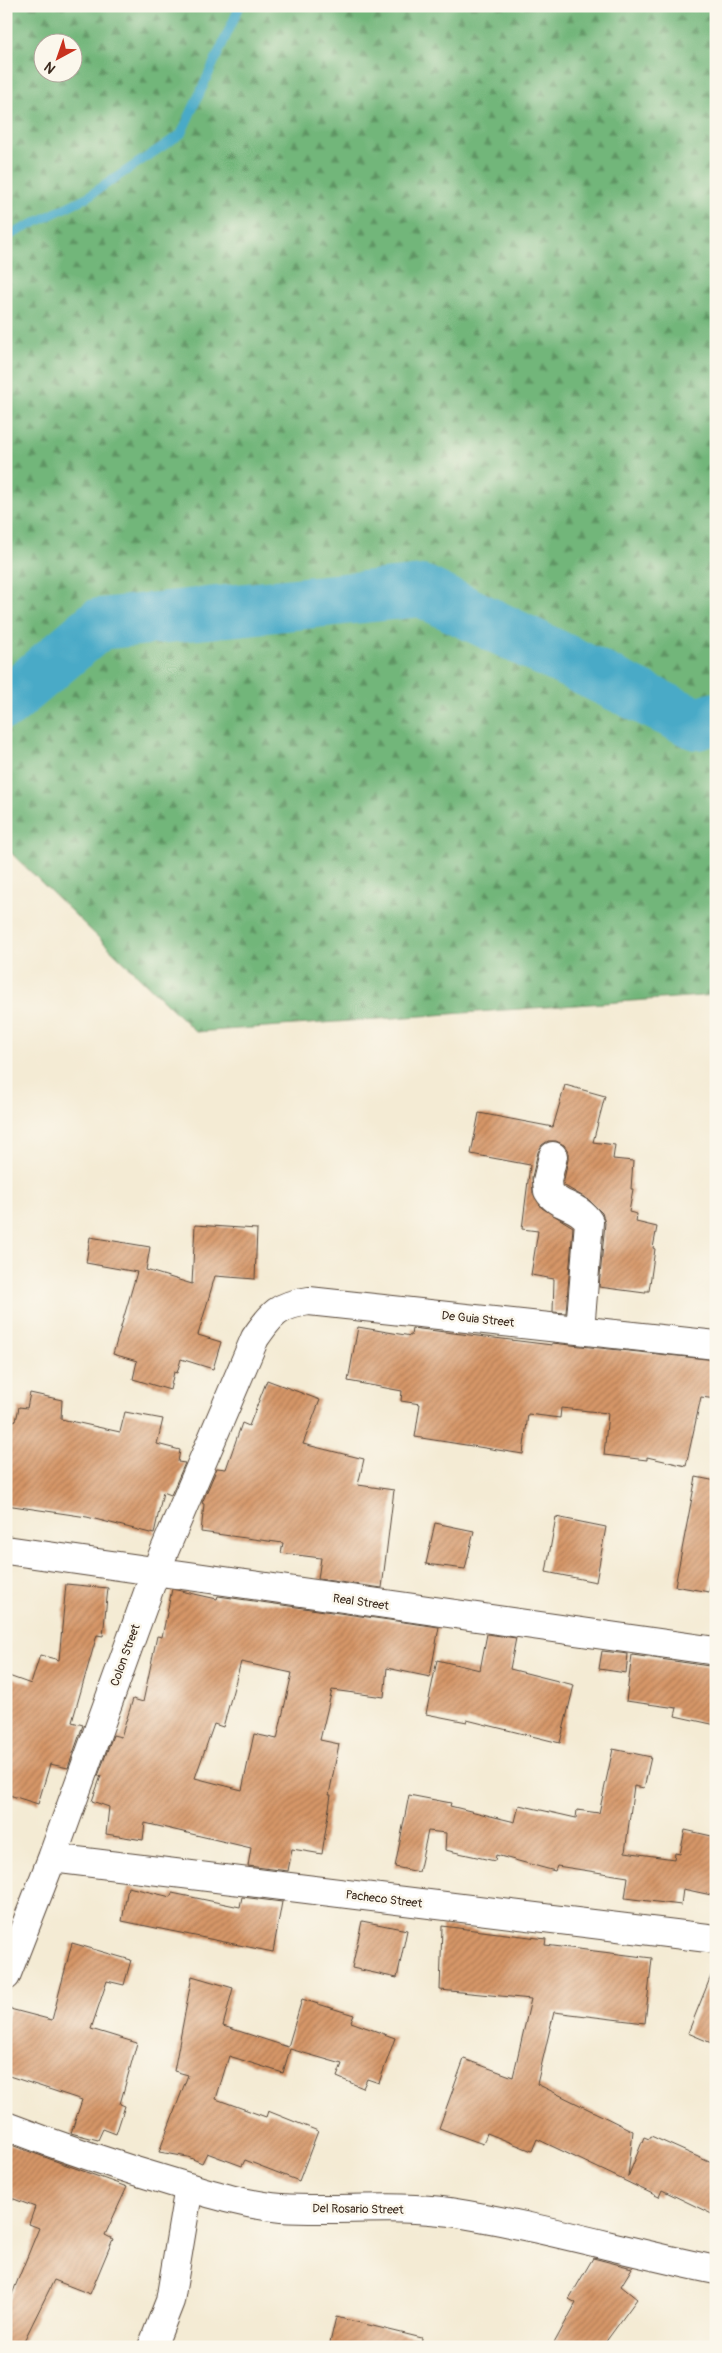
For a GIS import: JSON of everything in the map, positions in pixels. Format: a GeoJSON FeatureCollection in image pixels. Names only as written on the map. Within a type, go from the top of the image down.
{"type":"FeatureCollection","features":[{"type":"Feature","properties":{"kind":"street"},"geometry":{"type":"LineString","coordinates":[[553,1156],[547,1181],[548,1191],[556,1200],[577,1208],[589,1222],[580,1330]]}},
{"type":"Feature","properties":{"kind":"street","name":"De Guia Street"},"geometry":{"type":"LineString","coordinates":[[255,1338],[270,1315],[288,1304],[309,1301],[716,1346]]}},
{"type":"Feature","properties":{"kind":"street","name":"Colon Street"},"geometry":{"type":"LineString","coordinates":[[6,1976],[52,1858],[155,1573],[255,1338]]}},
{"type":"Feature","properties":{"kind":"street","name":"Real Street"},"geometry":{"type":"LineString","coordinates":[[6,1550],[155,1573],[716,1651]]}},
{"type":"Feature","properties":{"kind":"street","name":"Pacheco Street"},"geometry":{"type":"LineString","coordinates":[[52,1858],[716,1939]]}},
{"type":"Feature","properties":{"kind":"street","name":"Del Rosario Street"},"geometry":{"type":"LineString","coordinates":[[6,2126],[119,2167],[190,2187],[279,2208],[375,2207],[449,2212],[538,2228],[716,2270]]}},
{"type":"Feature","properties":{"kind":"street"},"geometry":{"type":"LineString","coordinates":[[152,2347],[170,2301],[190,2187]]}},
{"type":"Feature","properties":{"kind":"green space"},"geometry":{"type":"Polygon","coordinates":[[[6,6],[716,6],[716,995],[196,1032],[6,848],[6,6]]]}},
{"type":"Feature","properties":{"kind":"building"},"geometry":{"type":"Polygon","coordinates":[[[565,1085],[605,1096],[593,1142],[615,1145],[613,1159],[633,1161],[631,1189],[633,1189],[629,1212],[637,1214],[636,1222],[657,1227],[649,1291],[645,1291],[645,1293],[599,1287],[605,1223],[602,1213],[589,1200],[563,1185],[568,1159],[568,1151],[564,1145],[556,1141],[548,1141],[542,1145],[538,1152],[532,1177],[533,1193],[542,1208],[573,1227],[566,1313],[553,1312],[554,1279],[531,1275],[538,1231],[522,1229],[530,1165],[471,1154],[479,1113],[553,1127],[565,1085]]]}},
{"type":"Feature","properties":{"kind":"building"},"geometry":{"type":"Polygon","coordinates":[[[195,1225],[257,1229],[255,1279],[215,1276],[198,1335],[221,1342],[213,1369],[181,1359],[177,1373],[174,1372],[170,1390],[133,1379],[137,1361],[113,1354],[137,1272],[86,1263],[90,1237],[150,1247],[146,1270],[192,1284],[195,1225]]]}},
{"type":"Feature","properties":{"kind":"building"},"geometry":{"type":"Polygon","coordinates":[[[358,1327],[411,1336],[412,1328],[552,1345],[552,1343],[716,1360],[716,1399],[701,1397],[686,1466],[647,1457],[647,1460],[604,1455],[608,1413],[561,1408],[560,1418],[528,1414],[523,1454],[415,1437],[420,1404],[401,1401],[402,1391],[348,1381],[358,1327]]]}},
{"type":"Feature","properties":{"kind":"building"},"geometry":{"type":"Polygon","coordinates":[[[267,1380],[320,1400],[303,1444],[364,1459],[358,1485],[394,1490],[382,1588],[318,1579],[321,1558],[281,1553],[283,1543],[201,1532],[204,1504],[202,1503],[217,1468],[226,1469],[242,1423],[249,1426],[267,1380]]]}},
{"type":"Feature","properties":{"kind":"building"},"geometry":{"type":"Polygon","coordinates":[[[30,1393],[62,1400],[61,1419],[120,1432],[125,1412],[163,1419],[157,1444],[180,1450],[178,1462],[185,1463],[171,1495],[163,1492],[154,1534],[87,1517],[6,1505],[6,1419],[16,1421],[19,1407],[27,1408],[30,1393]]]}},
{"type":"Feature","properties":{"kind":"building"},"geometry":{"type":"Polygon","coordinates":[[[696,1477],[716,1481],[716,1553],[709,1592],[675,1586],[696,1477]]]}},
{"type":"Feature","properties":{"kind":"building"},"geometry":{"type":"Polygon","coordinates":[[[556,1517],[606,1527],[596,1582],[546,1572],[556,1517]]]}},
{"type":"Feature","properties":{"kind":"building"},"geometry":{"type":"Polygon","coordinates":[[[435,1523],[474,1531],[465,1569],[426,1564],[435,1523]]]}},
{"type":"Feature","properties":{"kind":"building"},"geometry":{"type":"Polygon","coordinates":[[[66,1584],[108,1588],[103,1636],[97,1635],[72,1722],[83,1725],[68,1768],[50,1764],[38,1804],[6,1794],[6,1675],[31,1684],[40,1655],[59,1660],[66,1584]]]}},
{"type":"Feature","properties":{"kind":"building"},"geometry":{"type":"Polygon","coordinates":[[[172,1589],[217,1599],[218,1596],[439,1627],[430,1677],[387,1668],[384,1697],[332,1690],[320,1740],[339,1744],[329,1795],[331,1795],[322,1854],[292,1849],[288,1871],[248,1866],[251,1848],[145,1823],[143,1840],[106,1834],[109,1807],[92,1801],[101,1776],[98,1776],[113,1735],[121,1737],[133,1699],[143,1702],[157,1636],[162,1637],[172,1589]],[[241,1662],[223,1727],[214,1724],[195,1778],[242,1790],[254,1734],[277,1739],[292,1673],[241,1662]]]}},
{"type":"Feature","properties":{"kind":"building"},"geometry":{"type":"Polygon","coordinates":[[[487,1634],[516,1638],[510,1669],[574,1685],[560,1743],[467,1720],[467,1722],[426,1714],[437,1660],[480,1670],[487,1634]]]}},
{"type":"Feature","properties":{"kind":"building"},"geometry":{"type":"Polygon","coordinates":[[[602,1651],[628,1654],[626,1673],[599,1669],[602,1651]]]}},
{"type":"Feature","properties":{"kind":"building"},"geometry":{"type":"Polygon","coordinates":[[[632,1655],[716,1667],[716,1725],[675,1716],[677,1708],[626,1701],[632,1655]]]}},
{"type":"Feature","properties":{"kind":"building"},"geometry":{"type":"Polygon","coordinates":[[[613,1749],[651,1757],[644,1788],[634,1786],[625,1852],[674,1859],[675,1853],[680,1854],[685,1830],[716,1837],[716,1896],[683,1889],[681,1905],[625,1898],[628,1877],[557,1866],[555,1871],[496,1855],[495,1861],[445,1850],[446,1833],[428,1831],[419,1872],[395,1867],[409,1795],[451,1803],[450,1806],[515,1822],[519,1805],[576,1818],[577,1810],[599,1813],[613,1749]]]}},
{"type":"Feature","properties":{"kind":"building"},"geometry":{"type":"Polygon","coordinates":[[[128,1887],[171,1897],[172,1893],[240,1907],[242,1897],[282,1902],[273,1952],[122,1921],[128,1887]]]}},
{"type":"Feature","properties":{"kind":"building"},"geometry":{"type":"Polygon","coordinates":[[[362,1921],[407,1930],[397,1978],[352,1968],[362,1921]]]}},
{"type":"Feature","properties":{"kind":"building"},"geometry":{"type":"Polygon","coordinates":[[[442,1926],[546,1939],[545,1945],[652,1958],[645,2023],[554,2012],[537,2084],[633,2131],[628,2177],[644,2137],[649,2139],[651,2136],[716,2165],[716,2216],[662,2190],[659,2197],[537,2139],[532,2151],[487,2133],[483,2144],[439,2128],[464,2059],[513,2077],[531,1999],[440,1990],[442,1926]]]}},
{"type":"Feature","properties":{"kind":"building"},"geometry":{"type":"Polygon","coordinates":[[[72,1943],[131,1960],[124,1985],[107,1981],[91,2029],[137,2043],[120,2104],[125,2106],[116,2134],[103,2129],[98,2140],[71,2133],[82,2100],[6,2075],[6,2024],[10,2009],[52,2020],[72,1943]]]}},
{"type":"Feature","properties":{"kind":"building"},"geometry":{"type":"Polygon","coordinates":[[[716,1967],[716,2045],[688,2033],[716,1967]]]}},
{"type":"Feature","properties":{"kind":"building"},"geometry":{"type":"Polygon","coordinates":[[[192,1976],[233,1988],[223,2026],[288,2047],[302,1999],[354,2015],[351,2022],[395,2038],[379,2083],[367,2079],[363,2088],[337,2077],[342,2064],[290,2049],[283,2073],[229,2056],[216,2099],[266,2117],[268,2111],[318,2131],[299,2181],[245,2160],[242,2166],[207,2153],[202,2163],[188,2157],[159,2152],[188,2075],[174,2071],[192,1976]]]}},
{"type":"Feature","properties":{"kind":"building"},"geometry":{"type":"Polygon","coordinates":[[[6,2143],[127,2187],[105,2235],[113,2239],[90,2294],[54,2280],[21,2347],[6,2347],[6,2309],[39,2228],[29,2224],[35,2207],[6,2196],[6,2143]]]}},
{"type":"Feature","properties":{"kind":"building"},"geometry":{"type":"Polygon","coordinates":[[[593,2258],[632,2268],[621,2286],[637,2299],[602,2347],[552,2347],[576,2303],[569,2299],[593,2258]]]}},
{"type":"Feature","properties":{"kind":"building"},"geometry":{"type":"Polygon","coordinates":[[[336,2317],[422,2338],[421,2347],[329,2347],[336,2317]]]}},
{"type":"Feature","properties":{"kind":"waterway"},"geometry":{"type":"LineString","coordinates":[[6,237],[87,197],[181,134],[240,6]]}},
{"type":"Feature","properties":{"kind":"waterway"},"geometry":{"type":"LineString","coordinates":[[6,703],[99,624],[422,591],[697,724],[716,718]]}}]}
